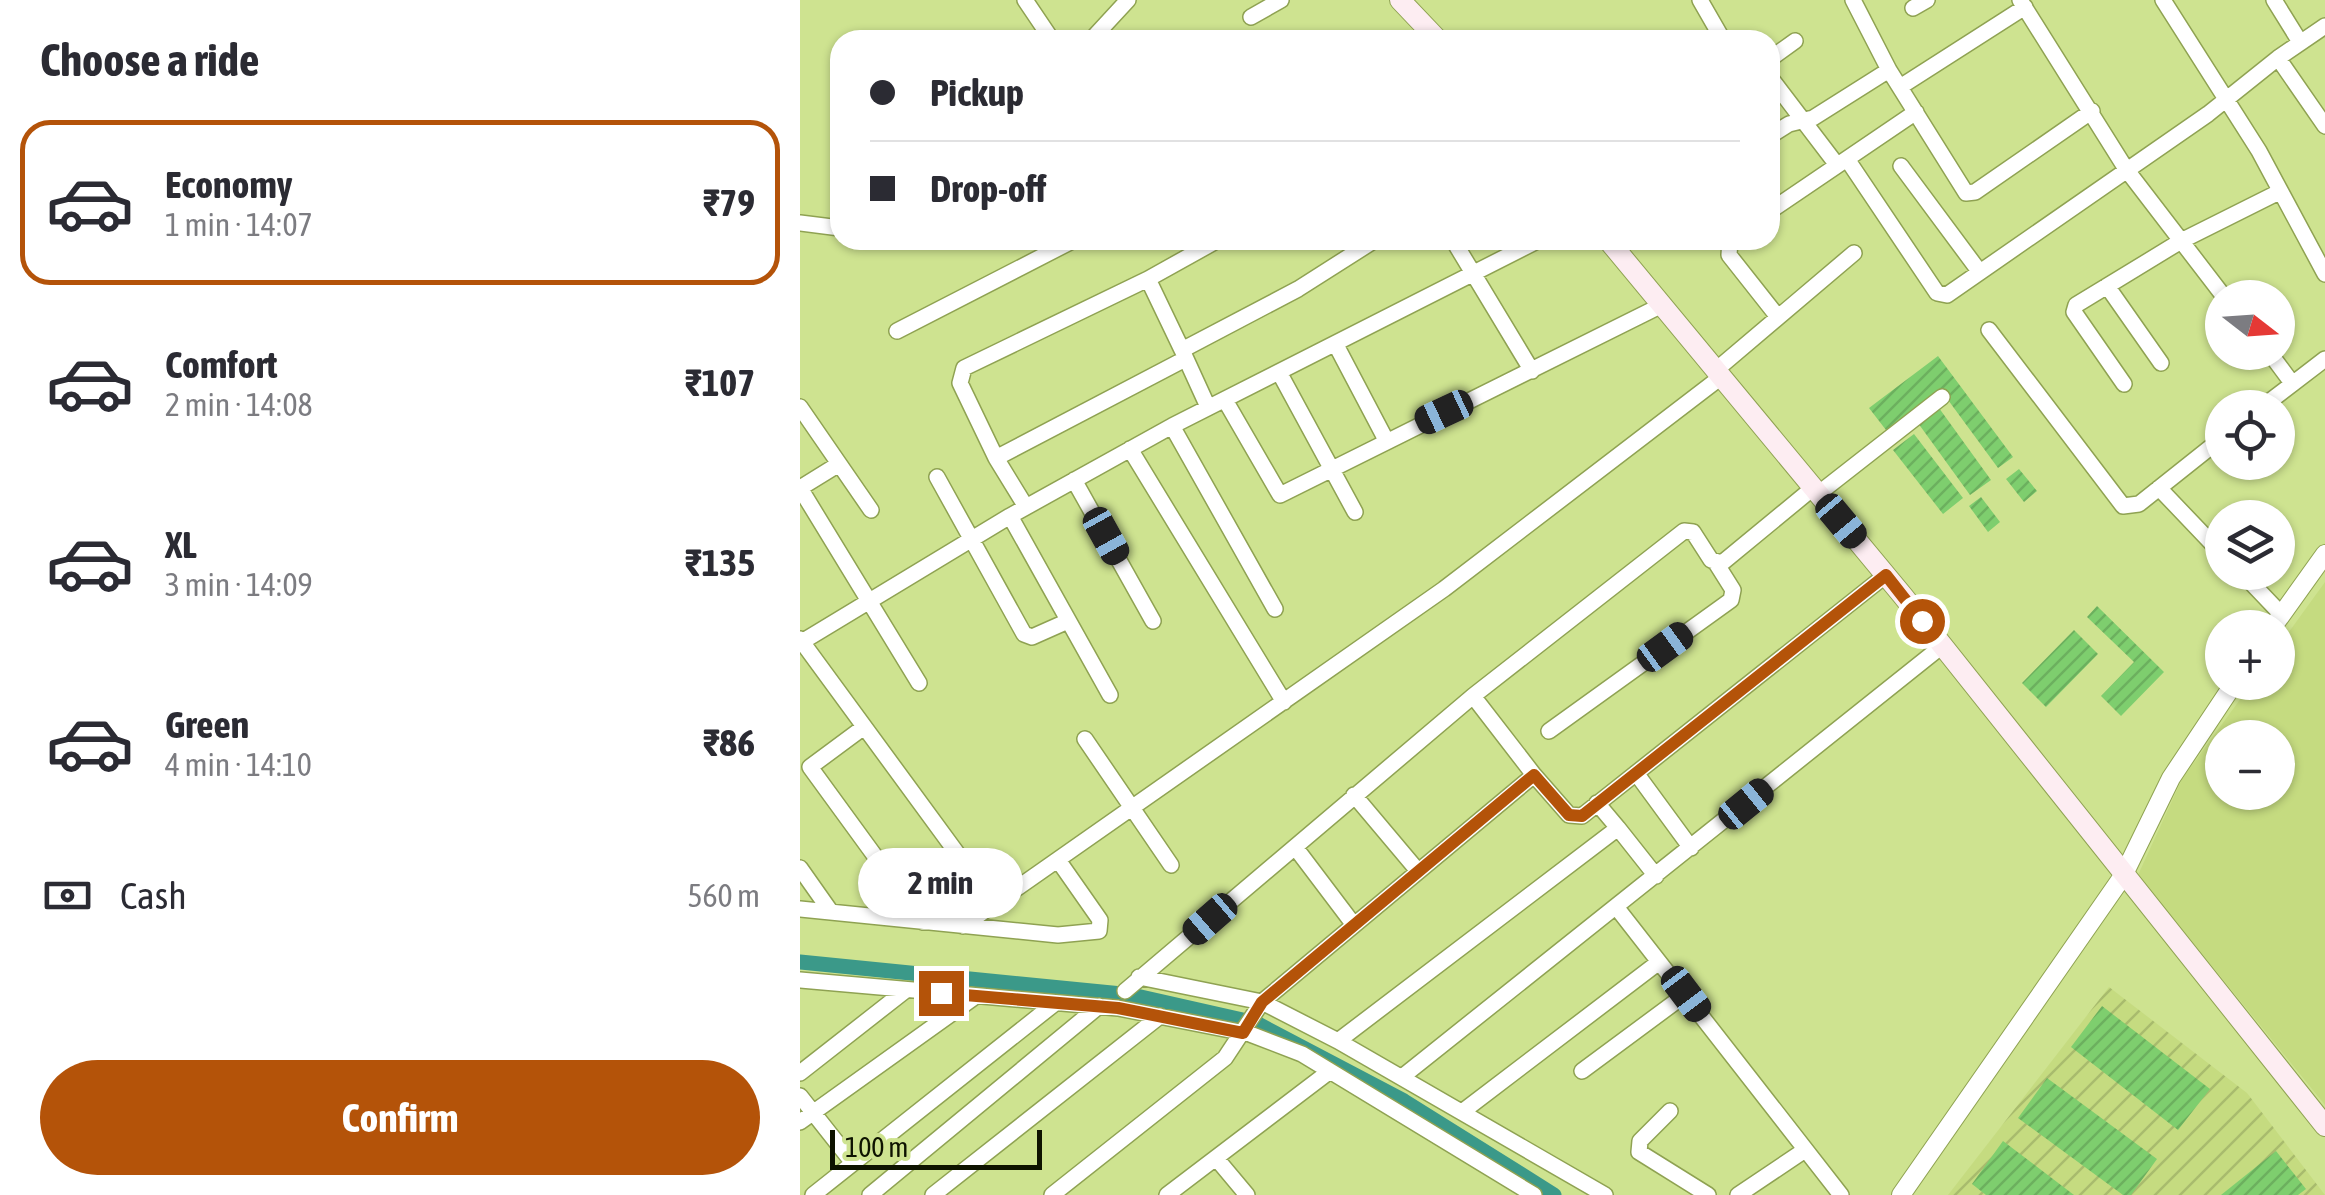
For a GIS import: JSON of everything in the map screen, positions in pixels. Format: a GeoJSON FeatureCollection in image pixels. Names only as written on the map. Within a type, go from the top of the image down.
{"type":"FeatureCollection","features":[{"type":"Feature","properties":{"kind":"main road"},"geometry":{"type":"LineString","coordinates":[[1400,0],[1427,30]]}},
{"type":"Feature","properties":{"kind":"main road"},"geometry":{"type":"LineString","coordinates":[[1616,250],[1886,575],[2325,1126]]}},
{"type":"Feature","properties":{"kind":"street"},"geometry":{"type":"LineString","coordinates":[[1025,0],[1045,30]]}},
{"type":"Feature","properties":{"kind":"street"},"geometry":{"type":"LineString","coordinates":[[1100,30],[1128,0]]}},
{"type":"Feature","properties":{"kind":"street"},"geometry":{"type":"LineString","coordinates":[[1251,18],[1281,0]]}},
{"type":"Feature","properties":{"kind":"street"},"geometry":{"type":"LineString","coordinates":[[1700,0],[1717,30]]}},
{"type":"Feature","properties":{"kind":"street"},"geometry":{"type":"LineString","coordinates":[[1854,0],[1890,70],[1968,194],[2092,111]]}},
{"type":"Feature","properties":{"kind":"street"},"geometry":{"type":"LineString","coordinates":[[2163,0],[2228,99],[2325,274]]}},
{"type":"Feature","properties":{"kind":"street"},"geometry":{"type":"LineString","coordinates":[[2274,0],[2300,42]]}},
{"type":"Feature","properties":{"kind":"street"},"geometry":{"type":"LineString","coordinates":[[1900,87],[2022,4],[2126,169],[2211,280]]}},
{"type":"Feature","properties":{"kind":"street"},"geometry":{"type":"LineString","coordinates":[[1780,91],[1801,121],[1842,162],[1937,293],[1947,295],[2228,99],[2325,26]]}},
{"type":"Feature","properties":{"kind":"street"},"geometry":{"type":"LineString","coordinates":[[1780,52],[1796,41]]}},
{"type":"Feature","properties":{"kind":"street"},"geometry":{"type":"LineString","coordinates":[[2278,58],[2325,125]]}},
{"type":"Feature","properties":{"kind":"street"},"geometry":{"type":"LineString","coordinates":[[1780,131],[1890,70]]}},
{"type":"Feature","properties":{"kind":"street"},"geometry":{"type":"LineString","coordinates":[[1780,203],[1916,112]]}},
{"type":"Feature","properties":{"kind":"street"},"geometry":{"type":"LineString","coordinates":[[1901,166],[1979,271]]}},
{"type":"Feature","properties":{"kind":"street"},"geometry":{"type":"LineString","coordinates":[[2124,384],[2074,312],[2078,302],[2181,241],[2280,192]]}},
{"type":"Feature","properties":{"kind":"street"},"geometry":{"type":"LineString","coordinates":[[800,223],[830,227]]}},
{"type":"Feature","properties":{"kind":"street"},"geometry":{"type":"LineString","coordinates":[[897,331],[1055,250]]}},
{"type":"Feature","properties":{"kind":"street"},"geometry":{"type":"LineString","coordinates":[[1026,507],[996,458],[960,383],[960,372],[1200,250]]}},
{"type":"Feature","properties":{"kind":"street"},"geometry":{"type":"LineString","coordinates":[[996,458],[1298,289],[1359,250]]}},
{"type":"Feature","properties":{"kind":"street"},"geometry":{"type":"LineString","coordinates":[[1458,250],[1532,372]]}},
{"type":"Feature","properties":{"kind":"street"},"geometry":{"type":"LineString","coordinates":[[995,904],[801,641],[1010,516],[1208,406],[1336,345],[1517,250]]}},
{"type":"Feature","properties":{"kind":"street"},"geometry":{"type":"LineString","coordinates":[[1729,250],[1729,256],[1778,317]]}},
{"type":"Feature","properties":{"kind":"street"},"geometry":{"type":"LineString","coordinates":[[962,926],[1444,589],[1718,374],[1854,253]]}},
{"type":"Feature","properties":{"kind":"street"},"geometry":{"type":"LineString","coordinates":[[1148,279],[1208,406]]}},
{"type":"Feature","properties":{"kind":"street"},"geometry":{"type":"LineString","coordinates":[[2107,286],[2160,363]]}},
{"type":"Feature","properties":{"kind":"street"},"geometry":{"type":"LineString","coordinates":[[1225,400],[1278,494],[1662,305]]}},
{"type":"Feature","properties":{"kind":"street"},"geometry":{"type":"LineString","coordinates":[[1989,330],[2123,506],[2133,507],[2205,451]]}},
{"type":"Feature","properties":{"kind":"street"},"geometry":{"type":"LineString","coordinates":[[1336,345],[1386,440]]}},
{"type":"Feature","properties":{"kind":"street"},"geometry":{"type":"LineString","coordinates":[[2282,390],[2325,359]]}},
{"type":"Feature","properties":{"kind":"street"},"geometry":{"type":"LineString","coordinates":[[2282,370],[2292,382]]}},
{"type":"Feature","properties":{"kind":"street"},"geometry":{"type":"LineString","coordinates":[[1279,372],[1355,512]]}},
{"type":"Feature","properties":{"kind":"street"},"geometry":{"type":"LineString","coordinates":[[1716,562],[1733,556],[1942,398]]}},
{"type":"Feature","properties":{"kind":"street"},"geometry":{"type":"LineString","coordinates":[[800,407],[870,510]]}},
{"type":"Feature","properties":{"kind":"street"},"geometry":{"type":"LineString","coordinates":[[1172,426],[1275,609]]}},
{"type":"Feature","properties":{"kind":"street"},"geometry":{"type":"LineString","coordinates":[[1130,449],[1284,702]]}},
{"type":"Feature","properties":{"kind":"street"},"geometry":{"type":"LineString","coordinates":[[839,464],[800,488],[919,683]]}},
{"type":"Feature","properties":{"kind":"street"},"geometry":{"type":"LineString","coordinates":[[937,477],[968,541],[1026,636],[1068,621]]}},
{"type":"Feature","properties":{"kind":"street"},"geometry":{"type":"LineString","coordinates":[[1074,480],[1152,620]]}},
{"type":"Feature","properties":{"kind":"street"},"geometry":{"type":"LineString","coordinates":[[2159,488],[2205,536]]}},
{"type":"Feature","properties":{"kind":"street"},"geometry":{"type":"LineString","coordinates":[[1010,516],[1110,695]]}},
{"type":"Feature","properties":{"kind":"street"},"geometry":{"type":"LineString","coordinates":[[1121,1001],[1139,977],[1474,696],[1684,531],[1696,535],[1733,590],[1731,600],[1549,732]]}},
{"type":"Feature","properties":{"kind":"street"},"geometry":{"type":"LineString","coordinates":[[2284,610],[2325,554]]}},
{"type":"Feature","properties":{"kind":"street"},"geometry":{"type":"LineString","coordinates":[[1474,696],[1534,775],[1573,817],[1636,773],[1886,575]]}},
{"type":"Feature","properties":{"kind":"street"},"geometry":{"type":"LineString","coordinates":[[1402,1078],[1942,646]]}},
{"type":"Feature","properties":{"kind":"street"},"geometry":{"type":"LineString","coordinates":[[1900,1195],[2123,876],[2170,778],[2223,700]]}},
{"type":"Feature","properties":{"kind":"street"},"geometry":{"type":"LineString","coordinates":[[864,727],[805,770],[923,922]]}},
{"type":"Feature","properties":{"kind":"street"},"geometry":{"type":"LineString","coordinates":[[1086,739],[1172,865]]}},
{"type":"Feature","properties":{"kind":"street"},"geometry":{"type":"LineString","coordinates":[[1636,773],[1690,848]]}},
{"type":"Feature","properties":{"kind":"street"},"geometry":{"type":"LineString","coordinates":[[1052,1195],[1225,1058],[1262,1002],[1534,775]]}},
{"type":"Feature","properties":{"kind":"street"},"geometry":{"type":"LineString","coordinates":[[1354,795],[1418,872]]}},
{"type":"Feature","properties":{"kind":"street"},"geometry":{"type":"LineString","coordinates":[[1597,803],[1656,876]]}},
{"type":"Feature","properties":{"kind":"street"},"geometry":{"type":"LineString","coordinates":[[1338,1041],[1618,828]]}},
{"type":"Feature","properties":{"kind":"street"},"geometry":{"type":"LineString","coordinates":[[1295,847],[1354,924]]}},
{"type":"Feature","properties":{"kind":"street"},"geometry":{"type":"LineString","coordinates":[[800,909],[1058,935],[1101,930],[1100,920],[1058,860]]}},
{"type":"Feature","properties":{"kind":"street"},"geometry":{"type":"LineString","coordinates":[[800,868],[832,912]]}},
{"type":"Feature","properties":{"kind":"street"},"geometry":{"type":"LineString","coordinates":[[1617,908],[1841,1195]]}},
{"type":"Feature","properties":{"kind":"street"},"geometry":{"type":"LineString","coordinates":[[1462,1112],[1659,962]]}},
{"type":"Feature","properties":{"kind":"street"},"geometry":{"type":"LineString","coordinates":[[1139,977],[1262,1002],[1338,1041],[1605,1195]]}},
{"type":"Feature","properties":{"kind":"street"},"geometry":{"type":"LineString","coordinates":[[800,980],[1054,1004],[1099,1006],[1121,1001],[1160,1016],[1243,1033],[1302,1054],[1534,1195]]}},
{"type":"Feature","properties":{"kind":"street"},"geometry":{"type":"LineString","coordinates":[[800,1073],[906,990]]}},
{"type":"Feature","properties":{"kind":"street"},"geometry":{"type":"LineString","coordinates":[[1582,1071],[1686,994]]}},
{"type":"Feature","properties":{"kind":"street"},"geometry":{"type":"LineString","coordinates":[[806,1117],[976,996]]}},
{"type":"Feature","properties":{"kind":"street"},"geometry":{"type":"LineString","coordinates":[[814,1195],[1054,1004]]}},
{"type":"Feature","properties":{"kind":"street"},"geometry":{"type":"LineString","coordinates":[[870,1195],[1099,1006]]}},
{"type":"Feature","properties":{"kind":"street"},"geometry":{"type":"LineString","coordinates":[[933,1195],[1160,1016]]}},
{"type":"Feature","properties":{"kind":"street"},"geometry":{"type":"LineString","coordinates":[[1167,1195],[1330,1071]]}},
{"type":"Feature","properties":{"kind":"street"},"geometry":{"type":"LineString","coordinates":[[800,1096],[806,1117],[853,1163]]}},
{"type":"Feature","properties":{"kind":"street"},"geometry":{"type":"LineString","coordinates":[[1670,1111],[1640,1141],[1639,1152],[1708,1195]]}},
{"type":"Feature","properties":{"kind":"street"},"geometry":{"type":"LineString","coordinates":[[1738,1195],[1805,1150]]}},
{"type":"Feature","properties":{"kind":"street"},"geometry":{"type":"LineString","coordinates":[[1216,1158],[1247,1195]]}},
{"type":"Feature","properties":{"kind":"shaded area"},"geometry":{"type":"Polygon","coordinates":[[[2325,582],[2325,1105],[2138,875],[2182,779],[2205,747],[2205,810],[2295,810],[2295,720],[2225,720],[2240,700],[2295,700],[2295,623],[2325,582]]]}},
{"type":"Feature","properties":{"kind":"shaded area"},"geometry":{"type":"Polygon","coordinates":[[[2109,987],[2247,1093],[2325,1195],[1948,1195],[2109,987]]]}},
{"type":"Feature","properties":{"kind":"building"},"geometry":{"type":"Polygon","coordinates":[[[1938,356],[2013,457],[1998,468],[1940,389],[1886,430],[1869,408],[1938,356]]]}},
{"type":"Feature","properties":{"kind":"building"},"geometry":{"type":"Polygon","coordinates":[[[1939,408],[1991,480],[1970,495],[1918,423],[1939,408]]]}},
{"type":"Feature","properties":{"kind":"building"},"geometry":{"type":"Polygon","coordinates":[[[1914,434],[1963,498],[1943,514],[1893,450],[1914,434]]]}},
{"type":"Feature","properties":{"kind":"building"},"geometry":{"type":"Polygon","coordinates":[[[2019,469],[2037,491],[2024,502],[2006,479],[2019,469]]]}},
{"type":"Feature","properties":{"kind":"building"},"geometry":{"type":"Polygon","coordinates":[[[1981,497],[2000,522],[1988,532],[1969,506],[1981,497]]]}},
{"type":"Feature","properties":{"kind":"building"},"geometry":{"type":"Polygon","coordinates":[[[2097,606],[2164,672],[2121,716],[2101,696],[2134,662],[2087,617],[2097,606]]]}},
{"type":"Feature","properties":{"kind":"building"},"geometry":{"type":"Polygon","coordinates":[[[2074,630],[2098,654],[2046,707],[2022,683],[2074,630]]]}},
{"type":"Feature","properties":{"kind":"building"},"geometry":{"type":"Polygon","coordinates":[[[2102,1006],[2210,1089],[2178,1130],[2071,1047],[2102,1006]]]}},
{"type":"Feature","properties":{"kind":"building"},"geometry":{"type":"Polygon","coordinates":[[[2047,1078],[2157,1159],[2131,1195],[2123,1195],[2018,1118],[2047,1078]]]}},
{"type":"Feature","properties":{"kind":"building"},"geometry":{"type":"Polygon","coordinates":[[[2003,1141],[2074,1195],[1986,1195],[1972,1184],[2003,1141]]]}},
{"type":"Feature","properties":{"kind":"building"},"geometry":{"type":"Polygon","coordinates":[[[2276,1151],[2306,1189],[2298,1195],[2221,1195],[2276,1151]]]}},
{"type":"Feature","properties":{"kind":"waterway"},"geometry":{"type":"LineString","coordinates":[[800,962],[1132,995],[1256,1023],[1404,1101],[1554,1195]]}},
{"type":"Feature","properties":{"kind":"route"},"geometry":{"type":"LineString","coordinates":[[941,993],[1118,1008],[1243,1033],[1247,1020],[1262,1002],[1534,775],[1569,815],[1582,816],[1886,575],[1922,621]]}}]}
